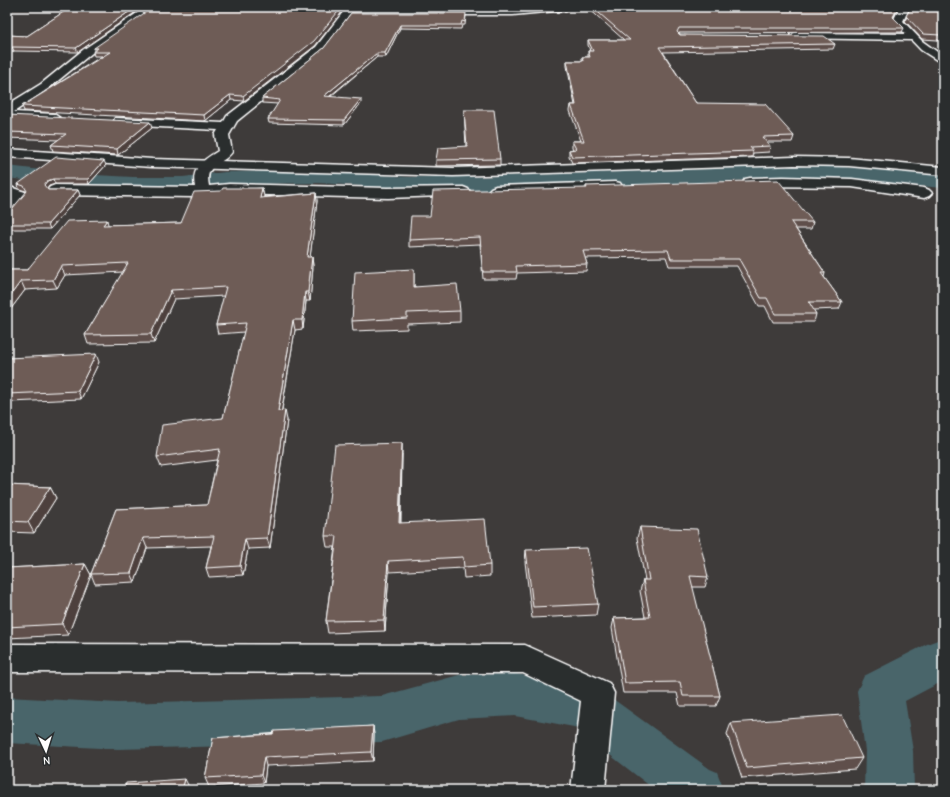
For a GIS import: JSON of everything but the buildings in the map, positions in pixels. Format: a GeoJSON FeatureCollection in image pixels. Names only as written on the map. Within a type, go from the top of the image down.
{"type":"FeatureCollection","features":[{"type":"Feature","properties":{"kind":"street"},"geometry":{"type":"LineString","coordinates":[[7,111],[45,86],[88,51],[152,7]]}},
{"type":"Feature","properties":{"kind":"street"},"geometry":{"type":"LineString","coordinates":[[202,179],[225,152],[222,135],[232,119],[320,49],[350,10],[464,10],[566,7]]}},
{"type":"Feature","properties":{"kind":"street"},"geometry":{"type":"LineString","coordinates":[[902,7],[903,11],[898,21],[911,37],[928,52],[943,61]]}},
{"type":"Feature","properties":{"kind":"street"},"geometry":{"type":"LineString","coordinates":[[785,36],[911,37]]}},
{"type":"Feature","properties":{"kind":"street"},"geometry":{"type":"LineString","coordinates":[[7,115],[70,118]]}},
{"type":"Feature","properties":{"kind":"street"},"geometry":{"type":"LineString","coordinates":[[109,121],[227,127]]}},
{"type":"Feature","properties":{"kind":"street"},"geometry":{"type":"LineString","coordinates":[[7,153],[202,179],[229,189],[388,193],[455,182],[794,161],[849,162],[943,171]]}},
{"type":"Feature","properties":{"kind":"street"},"geometry":{"type":"LineString","coordinates":[[55,190],[202,179],[633,185]]}},
{"type":"Feature","properties":{"kind":"street"},"geometry":{"type":"LineString","coordinates":[[737,182],[783,181],[852,183],[924,193]]}},
{"type":"Feature","properties":{"kind":"street"},"geometry":{"type":"LineString","coordinates":[[7,191],[20,195],[7,210]]}},
{"type":"Feature","properties":{"kind":"street"},"geometry":{"type":"LineString","coordinates":[[7,658],[525,659],[598,693],[588,790]]}},
{"type":"Feature","properties":{"kind":"waterway"},"geometry":{"type":"LineString","coordinates":[[7,172],[76,180],[133,183],[183,183],[225,178],[319,177],[409,183],[474,184],[798,172],[843,173],[943,182]]}},
{"type":"Feature","properties":{"kind":"waterway"},"geometry":{"type":"LineString","coordinates":[[889,790],[889,751],[880,691],[943,658]]}},
{"type":"Feature","properties":{"kind":"waterway"},"geometry":{"type":"LineString","coordinates":[[7,720],[118,726],[382,719],[459,697],[515,695],[585,707],[692,787],[699,790]]}}]}
